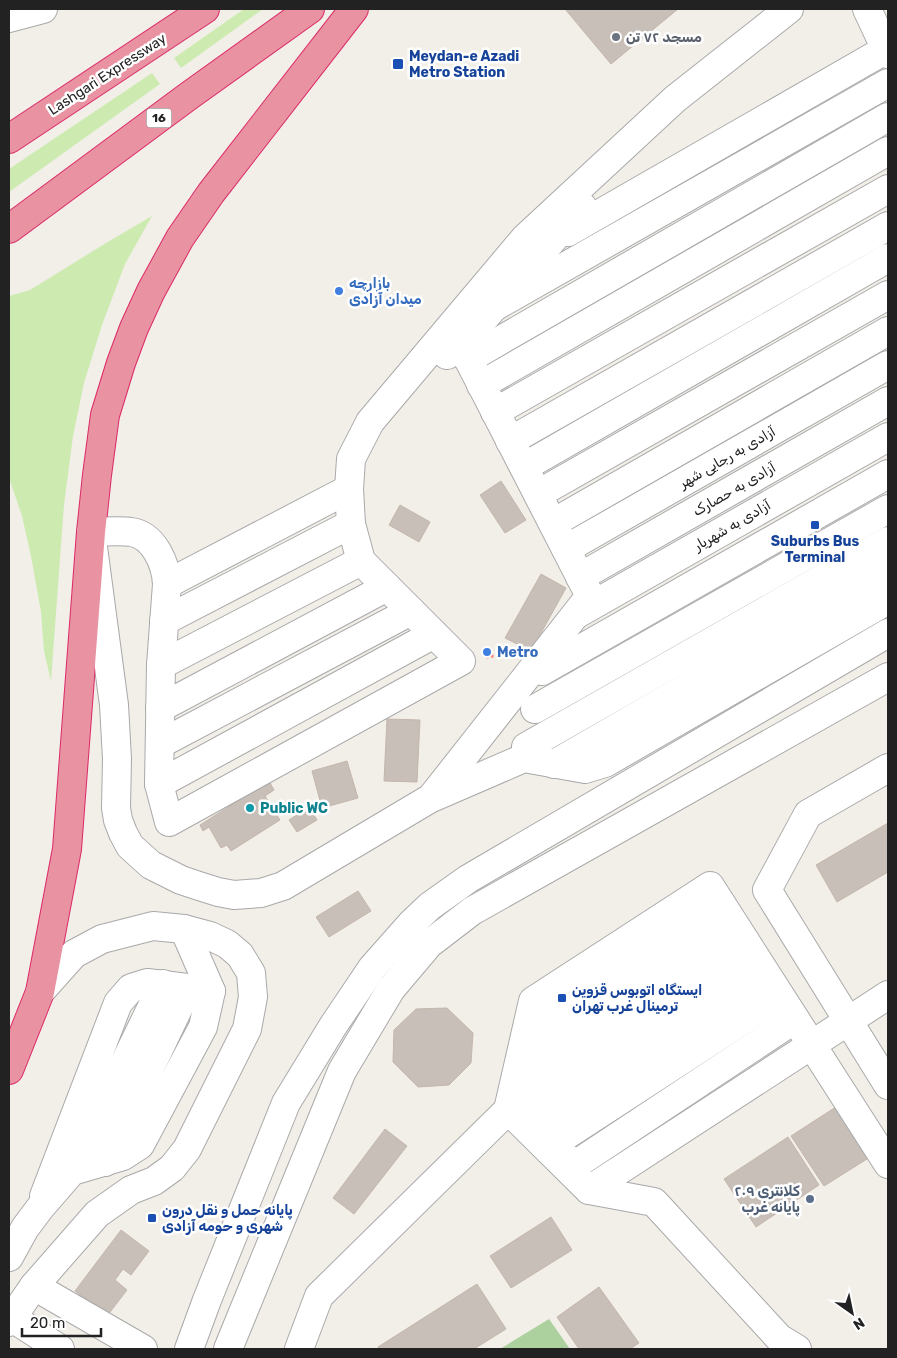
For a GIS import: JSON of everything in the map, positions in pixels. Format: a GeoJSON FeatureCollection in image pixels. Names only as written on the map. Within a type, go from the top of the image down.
{"type":"FeatureCollection","features":[{"type":"Feature","properties":{"kind":"highway","name":"Lashgari Expressway"},"geometry":{"type":"LineString","coordinates":[[9,139],[205,9]]}},
{"type":"Feature","properties":{"kind":"highway","name":"16"},"geometry":{"type":"LineString","coordinates":[[9,229],[310,9]]}},
{"type":"Feature","properties":{"kind":"highway"},"geometry":{"type":"LineString","coordinates":[[9,1070],[40,992],[67,849],[91,532],[105,415],[124,354],[151,291],[180,238],[211,193],[354,9]]}},
{"type":"Feature","properties":{"kind":"lane"},"geometry":{"type":"LineString","coordinates":[[9,18],[43,9]]}},
{"type":"Feature","properties":{"kind":"lane"},"geometry":{"type":"LineString","coordinates":[[789,9],[675,99],[525,238],[370,422],[351,459],[349,489],[351,524],[361,560],[461,661],[169,822],[158,784],[166,572],[157,551],[150,542],[139,535],[132,532],[91,532],[114,705],[117,759],[116,808],[118,820],[130,846],[141,857],[165,873],[181,880],[234,895],[261,893],[283,886],[431,798],[525,752],[888,541]]}},
{"type":"Feature","properties":{"kind":"lane"},"geometry":{"type":"LineString","coordinates":[[552,241],[887,52],[867,9]]}},
{"type":"Feature","properties":{"kind":"lane"},"geometry":{"type":"LineString","coordinates":[[494,307],[888,83]]}},
{"type":"Feature","properties":{"kind":"lane"},"geometry":{"type":"LineString","coordinates":[[465,352],[494,307],[675,99]]}},
{"type":"Feature","properties":{"kind":"lane"},"geometry":{"type":"LineString","coordinates":[[395,392],[888,118]]}},
{"type":"Feature","properties":{"kind":"lane"},"geometry":{"type":"LineString","coordinates":[[481,385],[888,151]]}},
{"type":"Feature","properties":{"kind":"lane"},"geometry":{"type":"LineString","coordinates":[[495,412],[888,189]]}},
{"type":"Feature","properties":{"kind":"lane"},"geometry":{"type":"LineString","coordinates":[[510,441],[888,226]]}},
{"type":"Feature","properties":{"kind":"lane"},"geometry":{"type":"LineString","coordinates":[[524,467],[888,258]]}},
{"type":"Feature","properties":{"kind":"lane"},"geometry":{"type":"LineString","coordinates":[[538,494],[888,295]]}},
{"type":"Feature","properties":{"kind":"lane"},"geometry":{"type":"LineString","coordinates":[[553,523],[888,331]]}},
{"type":"Feature","properties":{"kind":"lane"},"geometry":{"type":"LineString","coordinates":[[431,798],[538,670],[582,596],[566,549],[465,352]]}},
{"type":"Feature","properties":{"kind":"lane","name":"آزادی به رجایی شهر"},"geometry":{"type":"LineString","coordinates":[[566,549],[888,365]]}},
{"type":"Feature","properties":{"kind":"lane","name":"آزادی به حصارک"},"geometry":{"type":"LineString","coordinates":[[582,596],[888,401]]}},
{"type":"Feature","properties":{"kind":"lane","name":"آزادی به شهریار"},"geometry":{"type":"LineString","coordinates":[[582,596],[888,437]]}},
{"type":"Feature","properties":{"kind":"lane"},"geometry":{"type":"LineString","coordinates":[[538,670],[888,474]]}},
{"type":"Feature","properties":{"kind":"lane"},"geometry":{"type":"LineString","coordinates":[[167,584],[349,489]]}},
{"type":"Feature","properties":{"kind":"lane"},"geometry":{"type":"LineString","coordinates":[[534,709],[888,509]]}},
{"type":"Feature","properties":{"kind":"lane"},"geometry":{"type":"LineString","coordinates":[[164,621],[351,524]]}},
{"type":"Feature","properties":{"kind":"lane"},"geometry":{"type":"LineString","coordinates":[[161,665],[361,560]]}},
{"type":"Feature","properties":{"kind":"lane"},"geometry":{"type":"LineString","coordinates":[[554,764],[888,571]]}},
{"type":"Feature","properties":{"kind":"lane"},"geometry":{"type":"LineString","coordinates":[[160,708],[387,587]]}},
{"type":"Feature","properties":{"kind":"lane"},"geometry":{"type":"LineString","coordinates":[[525,752],[554,764],[585,770],[605,763],[888,600]]}},
{"type":"Feature","properties":{"kind":"lane"},"geometry":{"type":"LineString","coordinates":[[160,744],[411,611]]}},
{"type":"Feature","properties":{"kind":"lane"},"geometry":{"type":"LineString","coordinates":[[189,1349],[286,1103],[332,1026],[372,968],[411,924],[430,906],[468,879],[888,632]]}},
{"type":"Feature","properties":{"kind":"lane"},"geometry":{"type":"LineString","coordinates":[[158,784],[434,634]]}},
{"type":"Feature","properties":{"kind":"lane"},"geometry":{"type":"LineString","coordinates":[[525,752],[534,709],[538,670]]}},
{"type":"Feature","properties":{"kind":"lane"},"geometry":{"type":"LineString","coordinates":[[228,1349],[241,1313],[342,1071],[391,989],[429,944],[472,911],[888,677]]}},
{"type":"Feature","properties":{"kind":"lane"},"geometry":{"type":"LineString","coordinates":[[888,768],[808,814],[767,890],[888,1085]]}},
{"type":"Feature","properties":{"kind":"lane"},"geometry":{"type":"LineString","coordinates":[[722,906],[888,1164]]}},
{"type":"Feature","properties":{"kind":"lane"},"geometry":{"type":"LineString","coordinates":[[299,1349],[319,1296],[508,1110],[561,1043],[722,906]]}},
{"type":"Feature","properties":{"kind":"lane"},"geometry":{"type":"LineString","coordinates":[[508,1110],[533,1001],[722,906]]}},
{"type":"Feature","properties":{"kind":"lane"},"geometry":{"type":"LineString","coordinates":[[40,992],[74,954],[102,939],[153,926],[184,930],[227,944],[240,955],[251,973],[253,989],[247,1029],[187,1149],[172,1168],[154,1181],[131,1190],[97,1214],[34,1286],[10,1320],[60,1349]]}},
{"type":"Feature","properties":{"kind":"lane"},"geometry":{"type":"LineString","coordinates":[[72,1171],[105,1162],[187,988],[184,930]]}},
{"type":"Feature","properties":{"kind":"lane"},"geometry":{"type":"LineString","coordinates":[[508,1110],[750,950]]}},
{"type":"Feature","properties":{"kind":"lane"},"geometry":{"type":"LineString","coordinates":[[40,1208],[58,1156],[118,1002],[131,988],[147,983],[187,988]]}},
{"type":"Feature","properties":{"kind":"lane"},"geometry":{"type":"LineString","coordinates":[[508,1110],[565,1136],[773,984]]}},
{"type":"Feature","properties":{"kind":"lane"},"geometry":{"type":"LineString","coordinates":[[9,1257],[25,1228],[72,1171],[187,988]]}},
{"type":"Feature","properties":{"kind":"lane"},"geometry":{"type":"LineString","coordinates":[[590,1190],[888,994]]}},
{"type":"Feature","properties":{"kind":"lane"},"geometry":{"type":"LineString","coordinates":[[508,1110],[575,1164],[794,1019]]}},
{"type":"Feature","properties":{"kind":"lane"},"geometry":{"type":"LineString","coordinates":[[286,1103],[322,1119]]}},
{"type":"Feature","properties":{"kind":"lane"},"geometry":{"type":"LineString","coordinates":[[508,1110],[590,1190],[654,1202],[779,1338],[797,1349]]}},
{"type":"Feature","properties":{"kind":"lane"},"geometry":{"type":"LineString","coordinates":[[34,1286],[143,1349]]}},
{"type":"Feature","properties":{"kind":"lane"},"geometry":{"type":"LineString","coordinates":[[207,1300],[241,1313]]}},
{"type":"Feature","properties":{"kind":"green space"},"geometry":{"type":"Polygon","coordinates":[[[244,9],[263,9],[181,68],[174,58],[244,9]]]}},
{"type":"Feature","properties":{"kind":"green space"},"geometry":{"type":"Polygon","coordinates":[[[152,73],[160,84],[9,192],[9,169],[152,73]]]}},
{"type":"Feature","properties":{"kind":"green space"},"geometry":{"type":"Polygon","coordinates":[[[152,216],[125,264],[102,325],[84,383],[73,436],[64,505],[51,681],[44,651],[41,612],[31,556],[22,516],[9,478],[9,296],[30,290],[152,216]]]}},
{"type":"Feature","properties":{"kind":"green space"},"geometry":{"type":"Polygon","coordinates":[[[549,1319],[570,1349],[500,1349],[549,1319]]]}},
{"type":"Feature","properties":{"kind":"building","name":"مسجد ۷۲ تن"},"geometry":{"type":"Polygon","coordinates":[[[565,9],[678,9],[611,64],[565,9]]]}},
{"type":"Feature","properties":{"kind":"building"},"geometry":{"type":"Polygon","coordinates":[[[501,481],[526,520],[505,533],[480,495],[501,481]]]}},
{"type":"Feature","properties":{"kind":"building"},"geometry":{"type":"Polygon","coordinates":[[[400,505],[430,522],[419,542],[389,525],[400,505]]]}},
{"type":"Feature","properties":{"kind":"building"},"geometry":{"type":"Polygon","coordinates":[[[541,574],[566,588],[531,651],[505,638],[541,574]]]}},
{"type":"Feature","properties":{"kind":"building"},"geometry":{"type":"Polygon","coordinates":[[[387,719],[420,720],[417,782],[384,781],[387,719]]]}},
{"type":"Feature","properties":{"kind":"building"},"geometry":{"type":"Polygon","coordinates":[[[347,761],[358,798],[322,808],[312,771],[347,761]]]}},
{"type":"Feature","properties":{"kind":"building","name":"Public WC"},"geometry":{"type":"Polygon","coordinates":[[[269,781],[274,790],[265,796],[280,820],[231,851],[227,845],[221,848],[209,827],[203,831],[200,825],[269,781]]]}},
{"type":"Feature","properties":{"kind":"building"},"geometry":{"type":"Polygon","coordinates":[[[309,807],[317,820],[297,832],[289,820],[309,807]]]}},
{"type":"Feature","properties":{"kind":"building"},"geometry":{"type":"Polygon","coordinates":[[[888,823],[888,872],[837,902],[816,865],[888,823]]]}},
{"type":"Feature","properties":{"kind":"building"},"geometry":{"type":"Polygon","coordinates":[[[358,891],[371,911],[329,937],[316,917],[358,891]]]}},
{"type":"Feature","properties":{"kind":"building"},"geometry":{"type":"Polygon","coordinates":[[[447,1008],[473,1033],[471,1063],[449,1085],[418,1087],[393,1062],[394,1030],[416,1009],[447,1008]]]}},
{"type":"Feature","properties":{"kind":"building"},"geometry":{"type":"Polygon","coordinates":[[[842,1103],[875,1154],[824,1186],[791,1136],[842,1103]]]}},
{"type":"Feature","properties":{"kind":"building"},"geometry":{"type":"Polygon","coordinates":[[[385,1129],[407,1146],[354,1214],[333,1198],[385,1129]]]}},
{"type":"Feature","properties":{"kind":"building"},"geometry":{"type":"Polygon","coordinates":[[[788,1137],[819,1185],[756,1227],[724,1179],[788,1137]]]}},
{"type":"Feature","properties":{"kind":"building"},"geometry":{"type":"Polygon","coordinates":[[[551,1217],[572,1250],[511,1288],[490,1256],[551,1217]]]}},
{"type":"Feature","properties":{"kind":"building"},"geometry":{"type":"Polygon","coordinates":[[[121,1230],[149,1251],[131,1275],[123,1269],[115,1280],[127,1290],[107,1316],[75,1291],[121,1230]]]}},
{"type":"Feature","properties":{"kind":"building"},"geometry":{"type":"Polygon","coordinates":[[[477,1284],[506,1329],[474,1349],[379,1349],[378,1347],[477,1284]]]}},
{"type":"Feature","properties":{"kind":"building"},"geometry":{"type":"Polygon","coordinates":[[[599,1287],[639,1343],[630,1349],[579,1349],[557,1317],[599,1287]]]}},
{"type":"Feature","properties":{"kind":"place","name":"مسجد ۷۲ تن"},"geometry":{"type":"Point","coordinates":[616,37]}},
{"type":"Feature","properties":{"kind":"place","name":"Meydan-e Azadi Metro Station"},"geometry":{"type":"Point","coordinates":[398,64]}},
{"type":"Feature","properties":{"kind":"place","name":"بازارچه میدان آزادی"},"geometry":{"type":"Point","coordinates":[339,291]}},
{"type":"Feature","properties":{"kind":"place","name":"Suburbs Bus Terminal"},"geometry":{"type":"Point","coordinates":[815,525]}},
{"type":"Feature","properties":{"kind":"place","name":"Metro"},"geometry":{"type":"Point","coordinates":[487,652]}},
{"type":"Feature","properties":{"kind":"place","name":"Public WC"},"geometry":{"type":"Point","coordinates":[250,808]}},
{"type":"Feature","properties":{"kind":"place","name":"ایستگاه اتوبوس قزوین ترمینال غرب تهران"},"geometry":{"type":"Point","coordinates":[562,998]}},
{"type":"Feature","properties":{"kind":"place","name":"کلانتری ۲۰۹ پایانه غرب"},"geometry":{"type":"Point","coordinates":[810,1199]}},
{"type":"Feature","properties":{"kind":"place","name":"پایانه حمل و نقل درون شهری و حومه آزادی"},"geometry":{"type":"Point","coordinates":[152,1218]}}]}
